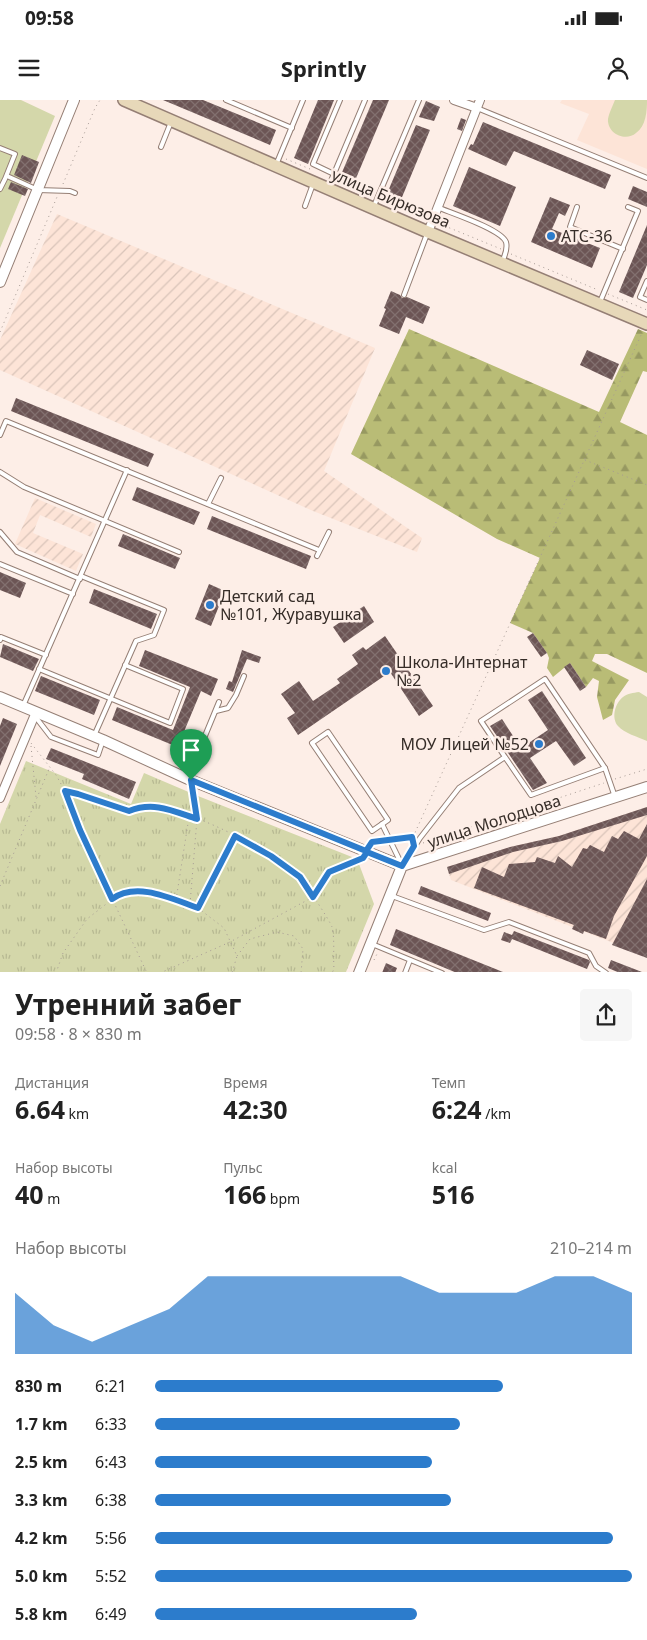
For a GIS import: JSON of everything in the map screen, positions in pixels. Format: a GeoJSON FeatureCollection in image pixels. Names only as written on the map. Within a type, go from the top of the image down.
{"type":"FeatureCollection","features":[{"type":"Feature","properties":{"kind":"main road","name":"улица Бирюзова"},"geometry":{"type":"LineString","coordinates":[[124,100],[315,177],[332,180],[375,203],[504,257],[600,304],[647,323]]}},
{"type":"Feature","properties":{"kind":"street"},"geometry":{"type":"LineString","coordinates":[[0,282],[74,100]]}},
{"type":"Feature","properties":{"kind":"street"},"geometry":{"type":"LineString","coordinates":[[430,226],[478,104],[454,100]]}},
{"type":"Feature","properties":{"kind":"street"},"geometry":{"type":"LineString","coordinates":[[1,700],[23,706],[35,713],[98,738],[189,780],[402,866],[390,895],[375,946],[359,972]]}},
{"type":"Feature","properties":{"kind":"street"},"geometry":{"type":"LineString","coordinates":[[0,797],[35,713]]}},
{"type":"Feature","properties":{"kind":"street","name":"улица Молодцова"},"geometry":{"type":"LineString","coordinates":[[402,866],[647,787]]}},
{"type":"Feature","properties":{"kind":"lane"},"geometry":{"type":"LineString","coordinates":[[226,100],[292,128]]}},
{"type":"Feature","properties":{"kind":"lane"},"geometry":{"type":"LineString","coordinates":[[278,161],[304,100]]}},
{"type":"Feature","properties":{"kind":"lane"},"geometry":{"type":"LineString","coordinates":[[340,100],[313,164],[332,180],[365,100]]}},
{"type":"Feature","properties":{"kind":"lane"},"geometry":{"type":"LineString","coordinates":[[375,203],[419,100]]}},
{"type":"Feature","properties":{"kind":"lane"},"geometry":{"type":"LineString","coordinates":[[478,104],[647,178]]}},
{"type":"Feature","properties":{"kind":"lane"},"geometry":{"type":"LineString","coordinates":[[161,147],[171,120]]}},
{"type":"Feature","properties":{"kind":"lane"},"geometry":{"type":"LineString","coordinates":[[0,148],[15,154],[0,187]]}},
{"type":"Feature","properties":{"kind":"lane"},"geometry":{"type":"LineString","coordinates":[[6,176],[38,190],[60,190],[75,193]]}},
{"type":"Feature","properties":{"kind":"lane"},"geometry":{"type":"LineString","coordinates":[[305,206],[315,177]]}},
{"type":"Feature","properties":{"kind":"lane"},"geometry":{"type":"LineString","coordinates":[[600,304],[638,211],[628,206]]}},
{"type":"Feature","properties":{"kind":"lane"},"geometry":{"type":"LineString","coordinates":[[437,207],[498,232],[505,240],[504,257]]}},
{"type":"Feature","properties":{"kind":"lane"},"geometry":{"type":"LineString","coordinates":[[577,207],[570,227],[623,249]]}},
{"type":"Feature","properties":{"kind":"lane"},"geometry":{"type":"LineString","coordinates":[[404,295],[430,226]]}},
{"type":"Feature","properties":{"kind":"lane"},"geometry":{"type":"LineString","coordinates":[[647,281],[640,297],[647,300]]}},
{"type":"Feature","properties":{"kind":"lane"},"geometry":{"type":"LineString","coordinates":[[0,435],[6,421],[319,550]]}},
{"type":"Feature","properties":{"kind":"lane"},"geometry":{"type":"LineString","coordinates":[[23,706],[127,470]]}},
{"type":"Feature","properties":{"kind":"lane"},"geometry":{"type":"LineString","coordinates":[[0,472],[24,487],[179,552]]}},
{"type":"Feature","properties":{"kind":"lane"},"geometry":{"type":"LineString","coordinates":[[208,504],[221,478]]}},
{"type":"Feature","properties":{"kind":"lane"},"geometry":{"type":"LineString","coordinates":[[0,532],[17,552],[164,610],[154,635],[136,641],[125,665],[110,698],[98,738],[98,755],[51,737],[35,713]]}},
{"type":"Feature","properties":{"kind":"lane"},"geometry":{"type":"LineString","coordinates":[[318,556],[319,550],[329,532]]}},
{"type":"Feature","properties":{"kind":"lane"},"geometry":{"type":"LineString","coordinates":[[0,564],[73,594]]}},
{"type":"Feature","properties":{"kind":"lane"},"geometry":{"type":"LineString","coordinates":[[0,640],[1,637],[46,655]]}},
{"type":"Feature","properties":{"kind":"lane"},"geometry":{"type":"LineString","coordinates":[[39,669],[170,723],[183,689],[125,665]]}},
{"type":"Feature","properties":{"kind":"lane"},"geometry":{"type":"LineString","coordinates":[[216,710],[228,708],[244,676]]}},
{"type":"Feature","properties":{"kind":"lane"},"geometry":{"type":"LineString","coordinates":[[605,768],[531,795],[481,721],[545,679],[605,768],[615,798]]}},
{"type":"Feature","properties":{"kind":"lane"},"geometry":{"type":"LineString","coordinates":[[189,780],[219,702]]}},
{"type":"Feature","properties":{"kind":"lane"},"geometry":{"type":"LineString","coordinates":[[328,732],[388,820],[382,824],[372,831],[312,743],[328,732]]}},
{"type":"Feature","properties":{"kind":"lane"},"geometry":{"type":"LineString","coordinates":[[402,866],[414,846],[459,788],[504,757]]}},
{"type":"Feature","properties":{"kind":"lane"},"geometry":{"type":"LineString","coordinates":[[382,824],[402,866]]}},
{"type":"Feature","properties":{"kind":"lane"},"geometry":{"type":"LineString","coordinates":[[390,895],[484,930],[509,922],[589,953],[596,966],[606,972]]}},
{"type":"Feature","properties":{"kind":"lane"},"geometry":{"type":"LineString","coordinates":[[375,946],[442,972]]}},
{"type":"Feature","properties":{"kind":"lane"},"geometry":{"type":"LineString","coordinates":[[405,972],[410,960]]}},
{"type":"Feature","properties":{"kind":"path"},"geometry":{"type":"LineString","coordinates":[[0,332],[100,100]]}},
{"type":"Feature","properties":{"kind":"path"},"geometry":{"type":"LineString","coordinates":[[278,161],[315,177]]}},
{"type":"Feature","properties":{"kind":"path"},"geometry":{"type":"LineString","coordinates":[[332,180],[375,203],[504,257],[604,292],[647,310]]}},
{"type":"Feature","properties":{"kind":"path"},"geometry":{"type":"LineString","coordinates":[[160,972],[230,942],[313,897],[329,872],[363,858],[372,842],[412,837],[647,323]]}},
{"type":"Feature","properties":{"kind":"path"},"geometry":{"type":"LineString","coordinates":[[585,460],[647,485]]}},
{"type":"Feature","properties":{"kind":"path"},"geometry":{"type":"LineString","coordinates":[[36,798],[30,743],[65,791],[80,830],[147,972]]}},
{"type":"Feature","properties":{"kind":"path"},"geometry":{"type":"LineString","coordinates":[[0,886],[50,768]]}},
{"type":"Feature","properties":{"kind":"path"},"geometry":{"type":"LineString","coordinates":[[414,846],[647,769]]}},
{"type":"Feature","properties":{"kind":"path"},"geometry":{"type":"LineString","coordinates":[[189,780],[197,819],[190,905]]}},
{"type":"Feature","properties":{"kind":"path"},"geometry":{"type":"LineString","coordinates":[[65,791],[129,811],[142,806],[169,809],[235,836],[271,856],[300,877],[332,927],[334,969],[332,972]]}},
{"type":"Feature","properties":{"kind":"path"},"geometry":{"type":"LineString","coordinates":[[176,901],[189,816]]}},
{"type":"Feature","properties":{"kind":"path"},"geometry":{"type":"LineString","coordinates":[[198,908],[235,836]]}},
{"type":"Feature","properties":{"kind":"path"},"geometry":{"type":"LineString","coordinates":[[56,972],[63,953],[87,919],[119,894],[146,891],[198,908],[224,928],[236,956]]}},
{"type":"Feature","properties":{"kind":"path"},"geometry":{"type":"LineString","coordinates":[[232,972],[236,956],[250,939],[277,932],[294,936],[303,949],[301,972]]}},
{"type":"Feature","properties":{"kind":"path"},"geometry":{"type":"LineString","coordinates":[[373,964],[375,946]]}},
{"type":"Feature","properties":{"kind":"shaded area"},"geometry":{"type":"Polygon","coordinates":[[[562,100],[647,100],[647,169],[577,140],[589,114],[560,103],[562,100]]]}},
{"type":"Feature","properties":{"kind":"shaded area"},"geometry":{"type":"Polygon","coordinates":[[[57,214],[375,348],[324,471],[422,538],[417,552],[313,511],[0,370],[0,340],[57,214]]]}},
{"type":"Feature","properties":{"kind":"shaded area"},"geometry":{"type":"Polygon","coordinates":[[[35,498],[96,524],[91,537],[40,515],[33,533],[83,554],[76,571],[15,544],[35,498]]]}},
{"type":"Feature","properties":{"kind":"shaded area"},"geometry":{"type":"Polygon","coordinates":[[[647,807],[647,956],[451,880],[447,867],[510,847],[559,836],[647,807]]]}},
{"type":"Feature","properties":{"kind":"green space"},"geometry":{"type":"Polygon","coordinates":[[[0,100],[21,100],[55,116],[0,248],[0,100]]]}},
{"type":"Feature","properties":{"kind":"green space"},"geometry":{"type":"Polygon","coordinates":[[[615,100],[647,100],[644,122],[632,136],[618,135],[611,129],[608,119],[615,100]]]}},
{"type":"Feature","properties":{"kind":"green space"},"geometry":{"type":"Polygon","coordinates":[[[409,329],[599,412],[638,329],[647,333],[647,372],[643,371],[620,422],[647,435],[647,673],[607,654],[595,654],[592,661],[629,680],[615,700],[612,715],[603,720],[597,697],[599,681],[593,678],[586,687],[570,663],[553,677],[547,668],[549,658],[547,653],[533,633],[510,623],[540,558],[497,539],[351,454],[409,329]]]}},
{"type":"Feature","properties":{"kind":"green space"},"geometry":{"type":"Polygon","coordinates":[[[639,692],[647,697],[647,741],[624,731],[616,723],[614,715],[618,703],[623,697],[639,692]]]}},
{"type":"Feature","properties":{"kind":"green space"},"geometry":{"type":"Polygon","coordinates":[[[26,761],[131,804],[144,773],[352,857],[359,864],[374,904],[346,972],[0,972],[0,824],[26,761]]]}},
{"type":"Feature","properties":{"kind":"building"},"geometry":{"type":"Polygon","coordinates":[[[163,100],[203,100],[276,130],[270,145],[163,100]]]}},
{"type":"Feature","properties":{"kind":"building"},"geometry":{"type":"Polygon","coordinates":[[[318,100],[334,100],[308,164],[294,158],[318,100]]]}},
{"type":"Feature","properties":{"kind":"building"},"geometry":{"type":"Polygon","coordinates":[[[373,100],[389,100],[354,183],[340,177],[373,100]]]}},
{"type":"Feature","properties":{"kind":"building"},"geometry":{"type":"Polygon","coordinates":[[[426,101],[440,107],[434,121],[419,117],[426,101]]]}},
{"type":"Feature","properties":{"kind":"building"},"geometry":{"type":"Polygon","coordinates":[[[461,118],[466,120],[462,131],[457,129],[461,118]]]}},
{"type":"Feature","properties":{"kind":"building"},"geometry":{"type":"Polygon","coordinates":[[[483,122],[611,175],[605,189],[514,151],[506,166],[468,149],[471,144],[473,145],[483,122]]]}},
{"type":"Feature","properties":{"kind":"building"},"geometry":{"type":"Polygon","coordinates":[[[416,125],[430,130],[400,202],[386,196],[416,125]]]}},
{"type":"Feature","properties":{"kind":"building"},"geometry":{"type":"Polygon","coordinates":[[[22,155],[39,162],[31,183],[14,175],[22,155]]]}},
{"type":"Feature","properties":{"kind":"building"},"geometry":{"type":"Polygon","coordinates":[[[469,167],[516,187],[500,226],[453,206],[469,167]]]}},
{"type":"Feature","properties":{"kind":"building"},"geometry":{"type":"Polygon","coordinates":[[[11,182],[28,189],[25,196],[8,189],[11,182]]]}},
{"type":"Feature","properties":{"kind":"building"},"geometry":{"type":"Polygon","coordinates":[[[633,186],[647,192],[647,207],[628,199],[633,186]]]}},
{"type":"Feature","properties":{"kind":"building","name":"АТС-36"},"geometry":{"type":"Polygon","coordinates":[[[550,197],[570,205],[565,216],[559,213],[552,229],[600,248],[592,268],[531,242],[550,197]]]}},
{"type":"Feature","properties":{"kind":"building"},"geometry":{"type":"Polygon","coordinates":[[[647,225],[647,265],[633,298],[619,292],[647,225]]]}},
{"type":"Feature","properties":{"kind":"building"},"geometry":{"type":"Polygon","coordinates":[[[391,291],[402,298],[407,297],[430,307],[423,324],[406,317],[399,334],[379,326],[391,291]]]}},
{"type":"Feature","properties":{"kind":"building"},"geometry":{"type":"Polygon","coordinates":[[[587,350],[619,364],[612,380],[580,365],[587,350]]]}},
{"type":"Feature","properties":{"kind":"building"},"geometry":{"type":"Polygon","coordinates":[[[16,398],[154,454],[148,467],[11,411],[16,398]]]}},
{"type":"Feature","properties":{"kind":"building"},"geometry":{"type":"Polygon","coordinates":[[[137,487],[200,512],[194,525],[132,500],[137,487]]]}},
{"type":"Feature","properties":{"kind":"building"},"geometry":{"type":"Polygon","coordinates":[[[212,516],[311,556],[306,569],[207,529],[212,516]]]}},
{"type":"Feature","properties":{"kind":"building"},"geometry":{"type":"Polygon","coordinates":[[[123,534],[180,558],[175,569],[118,546],[123,534]]]}},
{"type":"Feature","properties":{"kind":"building"},"geometry":{"type":"Polygon","coordinates":[[[0,572],[26,583],[20,598],[0,590],[0,572]]]}},
{"type":"Feature","properties":{"kind":"building","name":"Детский сад №101, Журавушка"},"geometry":{"type":"Polygon","coordinates":[[[209,584],[225,591],[211,626],[195,619],[209,584]]]}},
{"type":"Feature","properties":{"kind":"building"},"geometry":{"type":"Polygon","coordinates":[[[94,589],[157,614],[151,629],[89,603],[94,589]]]}},
{"type":"Feature","properties":{"kind":"building"},"geometry":{"type":"Polygon","coordinates":[[[364,606],[374,622],[344,643],[333,627],[364,606]]]}},
{"type":"Feature","properties":{"kind":"building"},"geometry":{"type":"Polygon","coordinates":[[[533,633],[547,653],[541,657],[527,637],[533,633]]]}},
{"type":"Feature","properties":{"kind":"building","name":"Школа-Интернат №2"},"geometry":{"type":"Polygon","coordinates":[[[385,636],[433,706],[419,716],[390,672],[298,735],[287,718],[295,713],[281,694],[299,681],[313,701],[340,683],[337,679],[358,664],[352,655],[363,647],[366,650],[385,636]]]}},
{"type":"Feature","properties":{"kind":"building"},"geometry":{"type":"Polygon","coordinates":[[[3,644],[39,659],[33,671],[0,657],[3,644]]]}},
{"type":"Feature","properties":{"kind":"building"},"geometry":{"type":"Polygon","coordinates":[[[145,650],[218,679],[211,696],[201,691],[183,734],[197,740],[192,753],[112,720],[117,707],[173,730],[190,687],[139,666],[145,650]]]}},
{"type":"Feature","properties":{"kind":"building"},"geometry":{"type":"Polygon","coordinates":[[[242,650],[261,657],[259,663],[247,659],[233,692],[226,689],[229,681],[232,682],[242,650]]]}},
{"type":"Feature","properties":{"kind":"building"},"geometry":{"type":"Polygon","coordinates":[[[570,663],[586,687],[580,691],[564,667],[570,663]]]}},
{"type":"Feature","properties":{"kind":"building"},"geometry":{"type":"Polygon","coordinates":[[[41,676],[100,700],[94,715],[35,691],[41,676]]]}},
{"type":"Feature","properties":{"kind":"building","name":"МОУ Лицей №52"},"geometry":{"type":"Polygon","coordinates":[[[542,691],[586,758],[574,766],[556,741],[530,758],[547,783],[533,790],[490,726],[502,719],[521,748],[548,730],[528,700],[542,691]]]}},
{"type":"Feature","properties":{"kind":"building"},"geometry":{"type":"Polygon","coordinates":[[[3,718],[17,724],[0,766],[0,726],[3,718]]]}},
{"type":"Feature","properties":{"kind":"building"},"geometry":{"type":"Polygon","coordinates":[[[51,748],[136,782],[129,799],[82,779],[84,774],[46,759],[51,748]]]}},
{"type":"Feature","properties":{"kind":"building"},"geometry":{"type":"Polygon","coordinates":[[[647,807],[647,815],[562,841],[513,852],[449,874],[447,867],[510,847],[559,836],[647,807]]]}},
{"type":"Feature","properties":{"kind":"building"},"geometry":{"type":"Polygon","coordinates":[[[647,824],[647,856],[614,916],[606,939],[584,931],[583,934],[572,929],[574,925],[474,888],[482,867],[504,877],[509,864],[535,862],[537,857],[555,863],[558,856],[572,867],[583,848],[587,849],[590,845],[604,852],[612,836],[618,839],[624,831],[639,839],[647,824]]]}},
{"type":"Feature","properties":{"kind":"building"},"geometry":{"type":"Polygon","coordinates":[[[647,879],[647,958],[612,945],[647,879]]]}},
{"type":"Feature","properties":{"kind":"building"},"geometry":{"type":"Polygon","coordinates":[[[421,886],[491,913],[488,921],[418,894],[421,886]]]}},
{"type":"Feature","properties":{"kind":"building"},"geometry":{"type":"Polygon","coordinates":[[[396,929],[503,972],[455,972],[390,945],[396,929]]]}},
{"type":"Feature","properties":{"kind":"building"},"geometry":{"type":"Polygon","coordinates":[[[514,931],[589,960],[587,969],[512,939],[510,943],[501,940],[504,932],[512,935],[514,931]]]}},
{"type":"Feature","properties":{"kind":"building"},"geometry":{"type":"Polygon","coordinates":[[[611,960],[642,972],[618,972],[608,968],[611,960]]]}},
{"type":"Feature","properties":{"kind":"building"},"geometry":{"type":"Polygon","coordinates":[[[386,963],[397,968],[395,972],[382,972],[386,963]]]}},
{"type":"Feature","properties":{"kind":"place","name":"АТС-36"},"geometry":{"type":"Point","coordinates":[551,236]}},
{"type":"Feature","properties":{"kind":"place","name":"Детский сад №101, Журавушка"},"geometry":{"type":"Point","coordinates":[210,605]}},
{"type":"Feature","properties":{"kind":"place","name":"Школа-Интернат №2"},"geometry":{"type":"Point","coordinates":[386,671]}},
{"type":"Feature","properties":{"kind":"place","name":"МОУ Лицей №52"},"geometry":{"type":"Point","coordinates":[539,744]}},
{"type":"Feature","properties":{"kind":"route"},"geometry":{"type":"LineString","coordinates":[[191,780],[197,819],[169,809],[142,806],[129,811],[65,791],[80,830],[112,899],[119,894],[146,891],[198,908],[235,836],[271,856],[300,877],[313,897],[329,872],[363,858],[367,852],[402,866],[414,846],[412,837],[372,842],[367,852],[191,780]]}}]}
